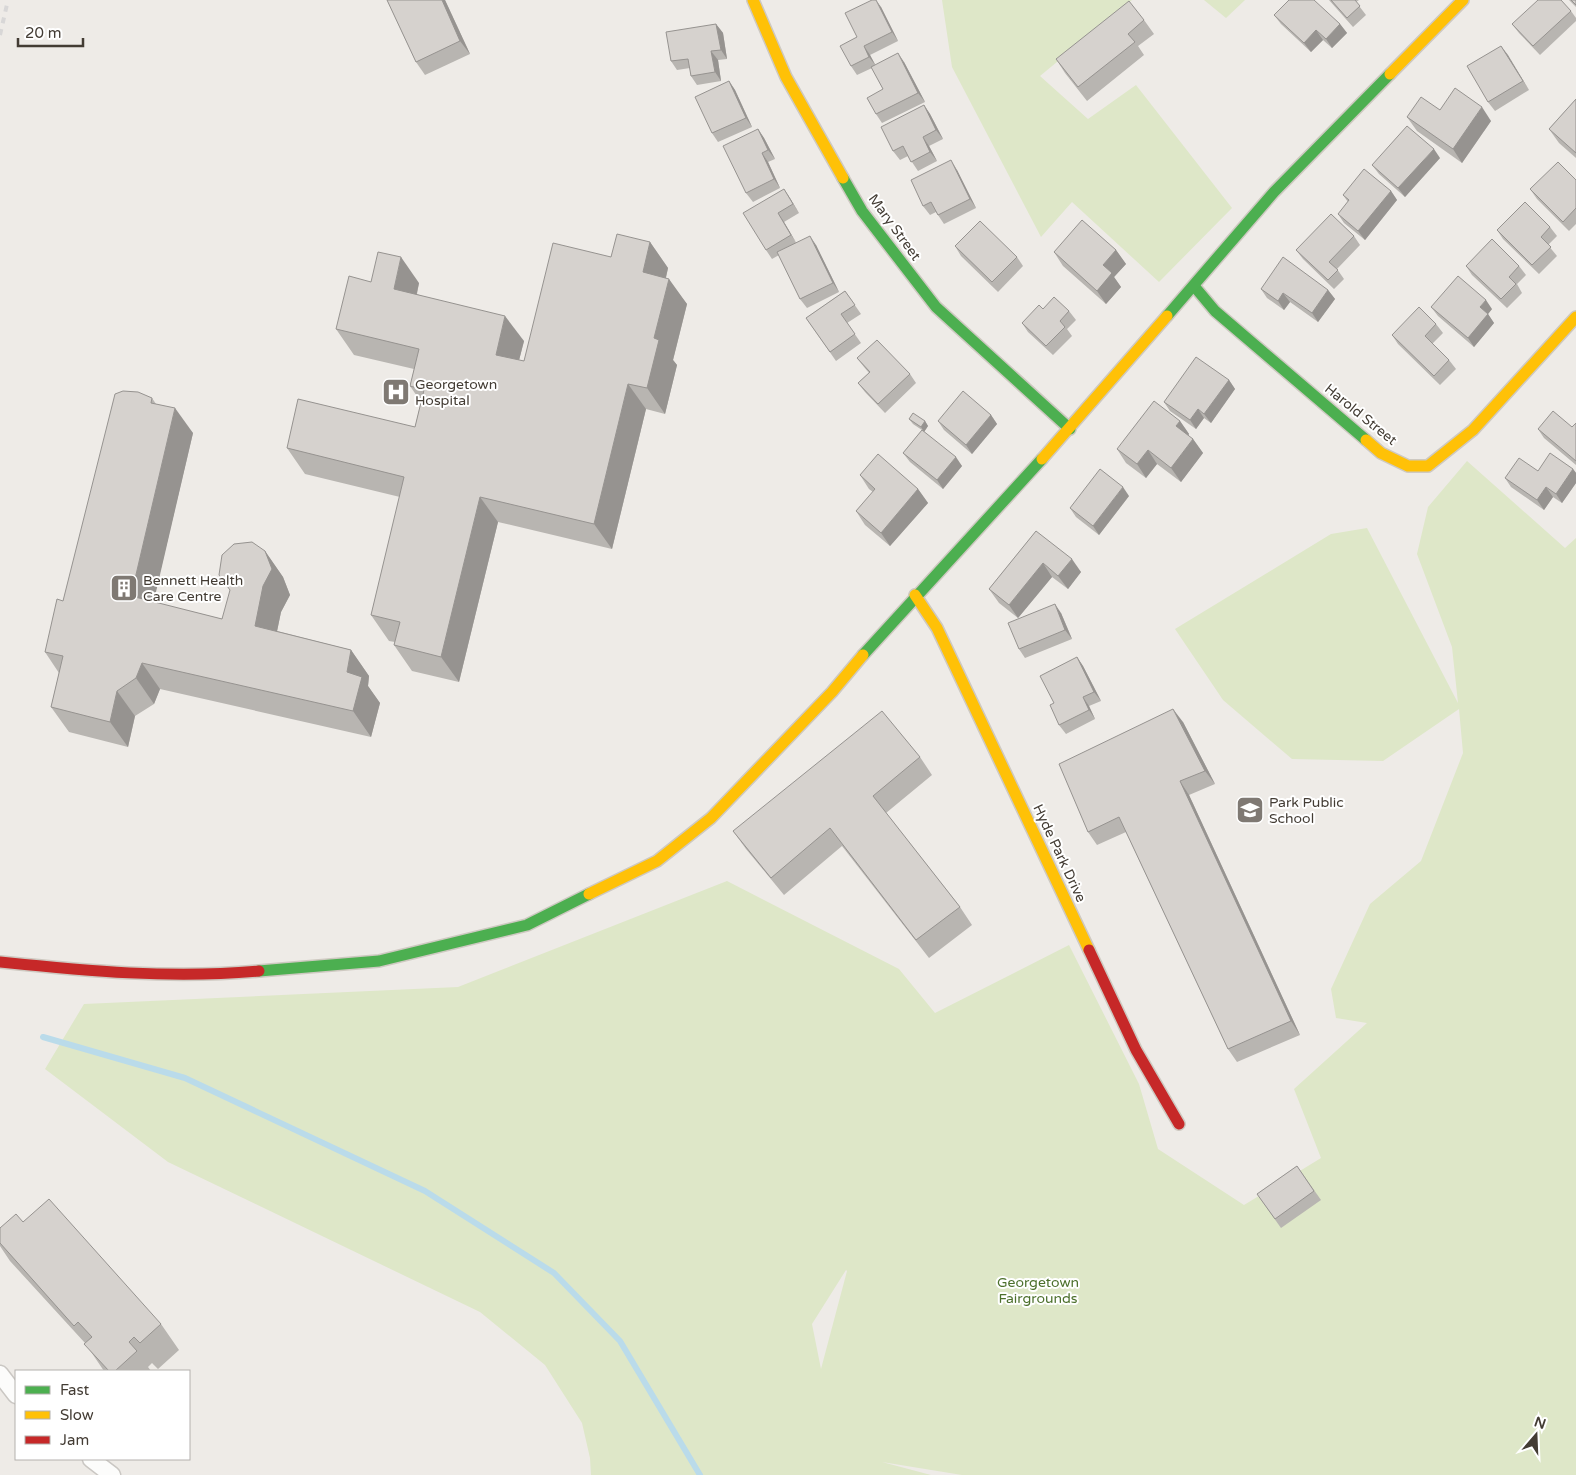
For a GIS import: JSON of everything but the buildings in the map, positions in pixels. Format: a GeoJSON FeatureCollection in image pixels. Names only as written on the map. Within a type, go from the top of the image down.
{"type":"FeatureCollection","features":[{"type":"Feature","properties":{"kind":"street","name":"Mary Street"},"geometry":{"type":"LineString","coordinates":[[753,0],[786,77],[862,212],[936,307],[1070,429]]}},
{"type":"Feature","properties":{"kind":"street"},"geometry":{"type":"LineString","coordinates":[[0,962],[98,972],[215,975],[379,961],[527,925],[657,861],[711,818],[832,692],[915,596],[1070,429],[1274,192],[1463,0]]}},
{"type":"Feature","properties":{"kind":"street","name":"Harold Street"},"geometry":{"type":"LineString","coordinates":[[1194,286],[1215,311],[1382,453],[1408,466],[1428,466],[1472,430],[1576,318]]}},
{"type":"Feature","properties":{"kind":"street","name":"Hyde Park Drive"},"geometry":{"type":"LineString","coordinates":[[915,596],[937,628],[1136,1050],[1179,1124]]}},
{"type":"Feature","properties":{"kind":"street"},"geometry":{"type":"LineString","coordinates":[[0,1374],[15,1394]]}},
{"type":"Feature","properties":{"kind":"street"},"geometry":{"type":"LineString","coordinates":[[92,1460],[112,1475]]}},
{"type":"Feature","properties":{"kind":"green space"},"geometry":{"type":"Polygon","coordinates":[[[942,0],[1132,0],[1040,76],[1088,119],[1136,85],[1232,208],[1159,282],[1072,202],[1041,237],[952,67],[942,0]]]}},
{"type":"Feature","properties":{"kind":"green space"},"geometry":{"type":"Polygon","coordinates":[[[1204,0],[1245,0],[1226,18],[1204,0]]]}},
{"type":"Feature","properties":{"kind":"green space","name":"Georgetown Fairgrounds"},"geometry":{"type":"Polygon","coordinates":[[[1467,461],[1565,548],[1576,538],[1576,1475],[962,1475],[882,1462],[931,1475],[591,1475],[590,1458],[582,1423],[545,1365],[480,1312],[168,1162],[45,1069],[84,1004],[458,987],[727,881],[899,969],[935,1013],[1069,945],[1139,1084],[1158,1149],[1244,1205],[1321,1158],[1294,1089],[1367,1023],[1336,1018],[1331,989],[1370,904],[1421,861],[1463,753],[1459,709],[1383,761],[1292,759],[1223,700],[1175,629],[1331,534],[1367,528],[1458,703],[1452,647],[1417,554],[1428,507],[1467,461]],[[847,1271],[812,1324],[821,1369],[847,1271]]]}},
{"type":"Feature","properties":{"kind":"waterway"},"geometry":{"type":"LineString","coordinates":[[43,1037],[185,1078],[425,1191],[554,1273],[620,1341],[700,1475]]}},
{"type":"Feature","properties":{"kind":"railway"},"geometry":{"type":"LineString","coordinates":[[0,35],[8,0]]}},
{"type":"Feature","properties":{"kind":"traffic: fast"},"geometry":{"type":"LineString","coordinates":[[1167,316],[1274,192],[1390,74]]}},
{"type":"Feature","properties":{"kind":"traffic: fast"},"geometry":{"type":"LineString","coordinates":[[843,178],[862,211],[936,307],[1070,429]]}},
{"type":"Feature","properties":{"kind":"traffic: fast"},"geometry":{"type":"LineString","coordinates":[[1194,286],[1215,311],[1366,440]]}},
{"type":"Feature","properties":{"kind":"traffic: fast"},"geometry":{"type":"LineString","coordinates":[[863,655],[1042,459]]}},
{"type":"Feature","properties":{"kind":"traffic: fast"},"geometry":{"type":"LineString","coordinates":[[259,971],[379,961],[527,925],[589,894]]}},
{"type":"Feature","properties":{"kind":"traffic: slow"},"geometry":{"type":"LineString","coordinates":[[753,0],[786,77],[843,178]]}},
{"type":"Feature","properties":{"kind":"traffic: slow"},"geometry":{"type":"LineString","coordinates":[[1390,74],[1463,0]]}},
{"type":"Feature","properties":{"kind":"traffic: slow"},"geometry":{"type":"LineString","coordinates":[[1042,459],[1167,316]]}},
{"type":"Feature","properties":{"kind":"traffic: slow"},"geometry":{"type":"LineString","coordinates":[[1366,440],[1381,453],[1408,466],[1428,466],[1473,430],[1576,317]]}},
{"type":"Feature","properties":{"kind":"traffic: slow"},"geometry":{"type":"LineString","coordinates":[[915,595],[937,628],[1089,950]]}},
{"type":"Feature","properties":{"kind":"traffic: slow"},"geometry":{"type":"LineString","coordinates":[[589,894],[657,861],[711,818],[832,692],[863,655]]}},
{"type":"Feature","properties":{"kind":"traffic: jam"},"geometry":{"type":"LineString","coordinates":[[1089,950],[1136,1050],[1179,1124]]}},
{"type":"Feature","properties":{"kind":"traffic: jam"},"geometry":{"type":"LineString","coordinates":[[0,962],[129,973],[194,974],[259,971]]}},
{"type":"Feature","properties":{"kind":"place","name":"Georgetown Hospital"},"geometry":{"type":"Point","coordinates":[396,392]}},
{"type":"Feature","properties":{"kind":"place","name":"Bennett Health Care Centre"},"geometry":{"type":"Point","coordinates":[124,588]}},
{"type":"Feature","properties":{"kind":"place","name":"Park Public School"},"geometry":{"type":"Point","coordinates":[1250,810]}}]}
